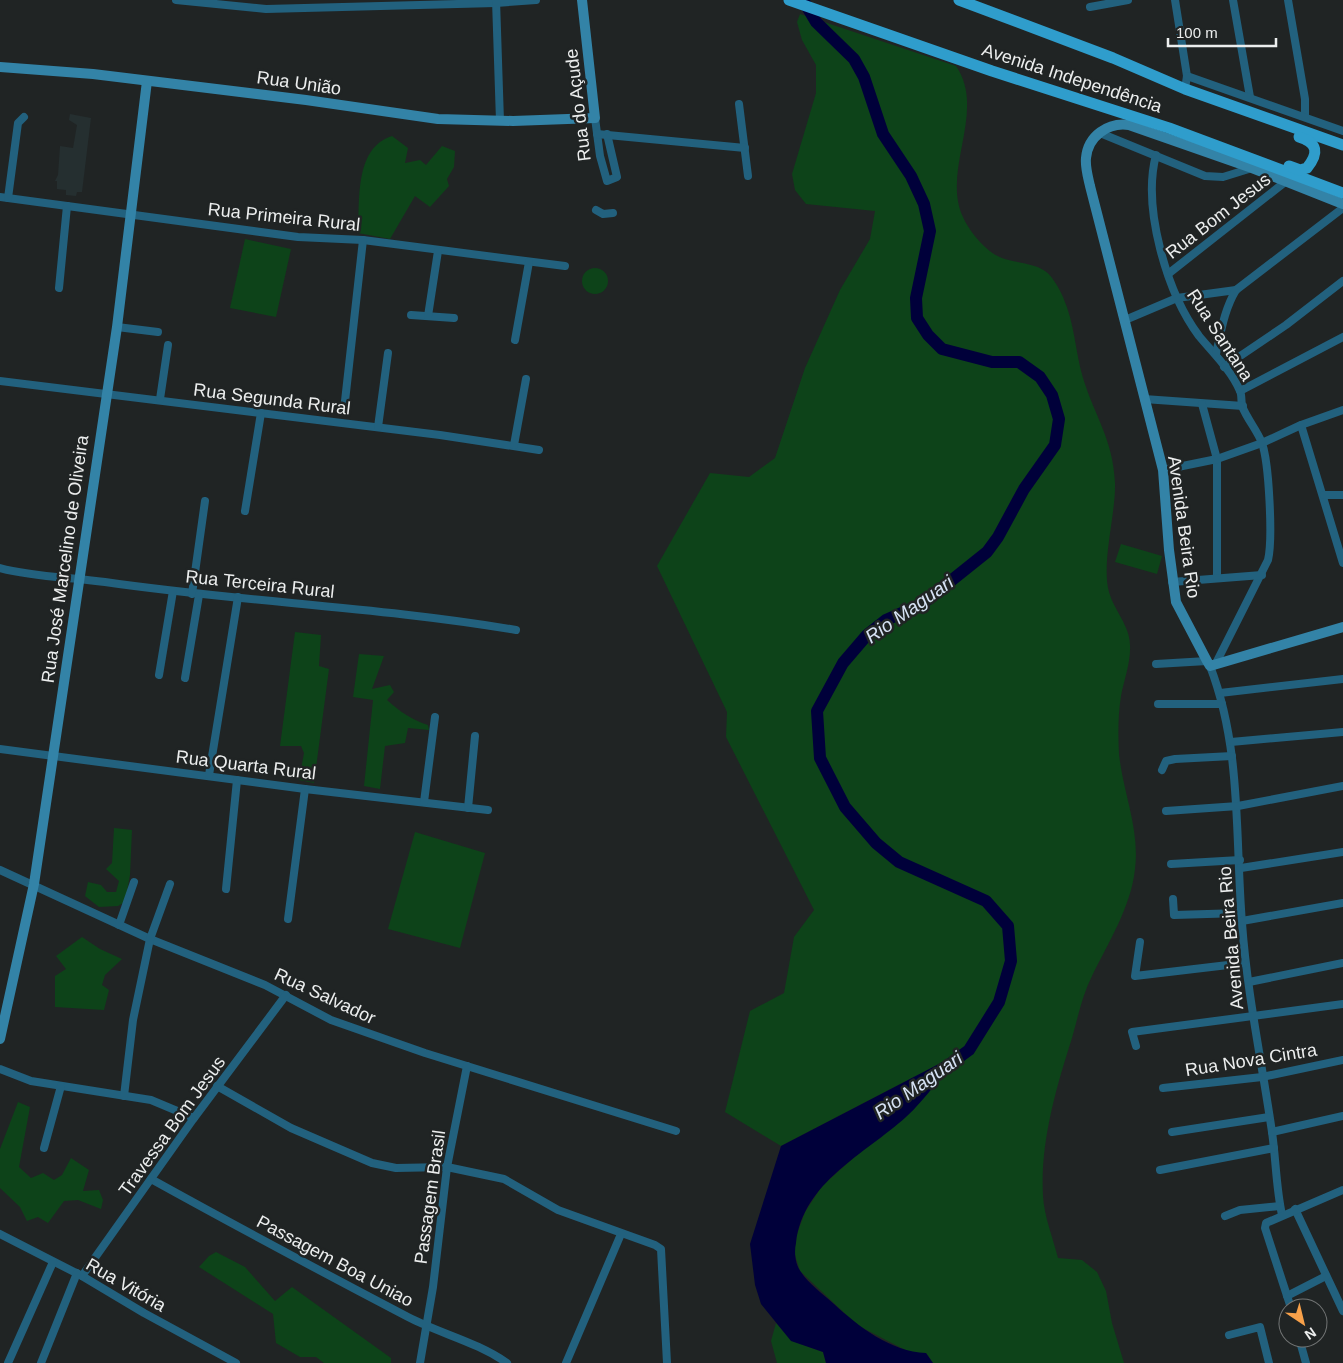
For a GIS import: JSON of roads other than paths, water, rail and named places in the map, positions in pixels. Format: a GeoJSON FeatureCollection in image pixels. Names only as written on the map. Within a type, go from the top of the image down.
{"type":"FeatureCollection","features":[{"type":"Feature","properties":{"kind":"main road","name":"Avenida Independência"},"geometry":{"type":"LineString","coordinates":[[789,0],[1168,132],[1202,140],[1343,193]]}},
{"type":"Feature","properties":{"kind":"main road","name":"Avenida Independência"},"geometry":{"type":"LineString","coordinates":[[959,0],[1113,58],[1185,90],[1343,145]]}},
{"type":"Feature","properties":{"kind":"main road"},"geometry":{"type":"LineString","coordinates":[[1202,140],[1216,140],[1300,170],[1307,168],[1315,156],[1315,148],[1310,141],[1227,110],[1214,100]]}},
{"type":"Feature","properties":{"kind":"street"},"geometry":{"type":"LineString","coordinates":[[176,0],[266,9],[536,0]]}},
{"type":"Feature","properties":{"kind":"street"},"geometry":{"type":"LineString","coordinates":[[265,0],[266,9]]}},
{"type":"Feature","properties":{"kind":"street","name":"Rua do Açude"},"geometry":{"type":"LineString","coordinates":[[582,0],[594,118],[602,166],[607,181],[617,177],[607,134]]}},
{"type":"Feature","properties":{"kind":"street"},"geometry":{"type":"LineString","coordinates":[[1090,7],[1128,0]]}},
{"type":"Feature","properties":{"kind":"street"},"geometry":{"type":"LineString","coordinates":[[1175,0],[1186,76],[1185,90]]}},
{"type":"Feature","properties":{"kind":"street"},"geometry":{"type":"LineString","coordinates":[[1233,0],[1250,97]]}},
{"type":"Feature","properties":{"kind":"street"},"geometry":{"type":"LineString","coordinates":[[1288,0],[1306,99],[1305,116]]}},
{"type":"Feature","properties":{"kind":"street"},"geometry":{"type":"LineString","coordinates":[[496,2],[500,121]]}},
{"type":"Feature","properties":{"kind":"street","name":"Rua União"},"geometry":{"type":"LineString","coordinates":[[0,67],[93,74],[306,100],[438,120],[500,121],[594,118]]}},
{"type":"Feature","properties":{"kind":"street"},"geometry":{"type":"LineString","coordinates":[[1186,76],[1305,116],[1343,131]]}},
{"type":"Feature","properties":{"kind":"street","name":"Rua José Marcelino de Oliveira"},"geometry":{"type":"LineString","coordinates":[[0,1039],[34,884],[115,330],[147,81]]}},
{"type":"Feature","properties":{"kind":"street"},"geometry":{"type":"LineString","coordinates":[[739,104],[748,176]]}},
{"type":"Feature","properties":{"kind":"street"},"geometry":{"type":"LineString","coordinates":[[4,198],[18,123],[24,117]]}},
{"type":"Feature","properties":{"kind":"street"},"geometry":{"type":"LineString","coordinates":[[1100,133],[1114,124],[1168,132],[1343,206],[1236,290],[1226,310],[1216,354]]}},
{"type":"Feature","properties":{"kind":"street"},"geometry":{"type":"LineString","coordinates":[[1100,133],[1213,178],[1223,177],[1252,168]]}},
{"type":"Feature","properties":{"kind":"street","name":"Avenida Beira Rio"},"geometry":{"type":"LineString","coordinates":[[1100,133],[1088,150],[1086,167],[1163,470],[1172,582],[1176,602],[1210,664],[1220,693],[1232,742],[1238,806],[1245,963],[1272,1132],[1282,1215]]}},
{"type":"Feature","properties":{"kind":"street"},"geometry":{"type":"LineString","coordinates":[[597,134],[745,148]]}},
{"type":"Feature","properties":{"kind":"street","name":"Rua Santana"},"geometry":{"type":"LineString","coordinates":[[1156,156],[1152,172],[1152,193],[1156,228],[1168,274],[1178,298],[1200,336],[1216,354],[1240,391],[1243,406],[1262,444],[1270,511],[1271,548],[1262,575],[1210,664]]}},
{"type":"Feature","properties":{"kind":"street","name":"Rua Bom Jesus"},"geometry":{"type":"LineString","coordinates":[[1168,274],[1285,182]]}},
{"type":"Feature","properties":{"kind":"street","name":"Rua Primeira Rural"},"geometry":{"type":"LineString","coordinates":[[4,198],[298,237],[364,240],[565,266]]}},
{"type":"Feature","properties":{"kind":"street"},"geometry":{"type":"LineString","coordinates":[[59,288],[67,206]]}},
{"type":"Feature","properties":{"kind":"street"},"geometry":{"type":"LineString","coordinates":[[596,210],[604,214],[613,212]]}},
{"type":"Feature","properties":{"kind":"street"},"geometry":{"type":"LineString","coordinates":[[344,410],[364,240]]}},
{"type":"Feature","properties":{"kind":"street"},"geometry":{"type":"LineString","coordinates":[[428,316],[438,251]]}},
{"type":"Feature","properties":{"kind":"street"},"geometry":{"type":"LineString","coordinates":[[515,340],[529,262]]}},
{"type":"Feature","properties":{"kind":"street"},"geometry":{"type":"LineString","coordinates":[[1224,367],[1286,325],[1343,281]]}},
{"type":"Feature","properties":{"kind":"street"},"geometry":{"type":"LineString","coordinates":[[1125,320],[1178,298],[1236,290]]}},
{"type":"Feature","properties":{"kind":"street"},"geometry":{"type":"LineString","coordinates":[[411,315],[454,318]]}},
{"type":"Feature","properties":{"kind":"street"},"geometry":{"type":"LineString","coordinates":[[115,330],[158,332]]}},
{"type":"Feature","properties":{"kind":"street"},"geometry":{"type":"LineString","coordinates":[[1240,391],[1343,338]]}},
{"type":"Feature","properties":{"kind":"street"},"geometry":{"type":"LineString","coordinates":[[160,399],[168,345]]}},
{"type":"Feature","properties":{"kind":"street"},"geometry":{"type":"LineString","coordinates":[[378,427],[388,353]]}},
{"type":"Feature","properties":{"kind":"street"},"geometry":{"type":"LineString","coordinates":[[515,448],[526,379]]}},
{"type":"Feature","properties":{"kind":"street","name":"Rua Segunda Rural"},"geometry":{"type":"LineString","coordinates":[[0,381],[160,399],[261,413],[300,415],[539,450]]}},
{"type":"Feature","properties":{"kind":"street"},"geometry":{"type":"LineString","coordinates":[[1144,399],[1243,406]]}},
{"type":"Feature","properties":{"kind":"street"},"geometry":{"type":"LineString","coordinates":[[1202,404],[1217,459],[1217,578]]}},
{"type":"Feature","properties":{"kind":"street"},"geometry":{"type":"LineString","coordinates":[[1163,470],[1217,459],[1262,444],[1301,425],[1342,410],[1343,420]]}},
{"type":"Feature","properties":{"kind":"street"},"geometry":{"type":"LineString","coordinates":[[245,510],[261,413]]}},
{"type":"Feature","properties":{"kind":"street"},"geometry":{"type":"LineString","coordinates":[[1301,425],[1343,563]]}},
{"type":"Feature","properties":{"kind":"street"},"geometry":{"type":"LineString","coordinates":[[1324,496],[1343,495]]}},
{"type":"Feature","properties":{"kind":"street"},"geometry":{"type":"LineString","coordinates":[[185,678],[205,501]]}},
{"type":"Feature","properties":{"kind":"street","name":"Rua Terceira Rural"},"geometry":{"type":"LineString","coordinates":[[0,568],[17,573],[79,578],[196,594],[447,618],[480,628],[516,630]]}},
{"type":"Feature","properties":{"kind":"street"},"geometry":{"type":"LineString","coordinates":[[1172,582],[1262,575]]}},
{"type":"Feature","properties":{"kind":"street"},"geometry":{"type":"LineString","coordinates":[[159,675],[172,591]]}},
{"type":"Feature","properties":{"kind":"street"},"geometry":{"type":"LineString","coordinates":[[209,775],[238,597]]}},
{"type":"Feature","properties":{"kind":"street"},"geometry":{"type":"LineString","coordinates":[[1156,664],[1210,664],[1343,627]]}},
{"type":"Feature","properties":{"kind":"street"},"geometry":{"type":"LineString","coordinates":[[1220,693],[1343,679]]}},
{"type":"Feature","properties":{"kind":"street"},"geometry":{"type":"LineString","coordinates":[[1158,704],[1222,704]]}},
{"type":"Feature","properties":{"kind":"street"},"geometry":{"type":"LineString","coordinates":[[424,802],[435,717]]}},
{"type":"Feature","properties":{"kind":"street"},"geometry":{"type":"LineString","coordinates":[[1232,742],[1343,732]]}},
{"type":"Feature","properties":{"kind":"street"},"geometry":{"type":"LineString","coordinates":[[468,808],[476,736]]}},
{"type":"Feature","properties":{"kind":"street","name":"Rua Quarta Rural"},"geometry":{"type":"LineString","coordinates":[[0,748],[305,789],[336,790],[488,810]]}},
{"type":"Feature","properties":{"kind":"street"},"geometry":{"type":"LineString","coordinates":[[1162,770],[1163,764],[1166,761],[1175,759],[1232,756]]}},
{"type":"Feature","properties":{"kind":"street"},"geometry":{"type":"LineString","coordinates":[[226,889],[237,780]]}},
{"type":"Feature","properties":{"kind":"street"},"geometry":{"type":"LineString","coordinates":[[1166,811],[1238,806],[1343,786]]}},
{"type":"Feature","properties":{"kind":"street"},"geometry":{"type":"LineString","coordinates":[[288,919],[305,789]]}},
{"type":"Feature","properties":{"kind":"street"},"geometry":{"type":"LineString","coordinates":[[1171,864],[1240,864],[1343,852]]}},
{"type":"Feature","properties":{"kind":"street","name":"Rua Salvador"},"geometry":{"type":"LineString","coordinates":[[0,870],[150,939],[286,995],[331,1020],[467,1066],[676,1131]]}},
{"type":"Feature","properties":{"kind":"street"},"geometry":{"type":"LineString","coordinates":[[119,925],[134,882]]}},
{"type":"Feature","properties":{"kind":"street"},"geometry":{"type":"LineString","coordinates":[[124,1096],[133,1020],[150,939],[170,884]]}},
{"type":"Feature","properties":{"kind":"street"},"geometry":{"type":"LineString","coordinates":[[1174,899],[1174,915],[1242,917],[1343,903]]}},
{"type":"Feature","properties":{"kind":"street"},"geometry":{"type":"LineString","coordinates":[[1140,942],[1135,976],[1245,963]]}},
{"type":"Feature","properties":{"kind":"street"},"geometry":{"type":"LineString","coordinates":[[1249,982],[1343,964]]}},
{"type":"Feature","properties":{"kind":"street","name":"Travessa Bom Jesus"},"geometry":{"type":"LineString","coordinates":[[41,1363],[80,1275],[286,995]]}},
{"type":"Feature","properties":{"kind":"street"},"geometry":{"type":"LineString","coordinates":[[1136,1046],[1132,1032],[1343,1004]]}},
{"type":"Feature","properties":{"kind":"street","name":"Rua Nova Cintra"},"geometry":{"type":"LineString","coordinates":[[1163,1088],[1262,1076],[1343,1060]]}},
{"type":"Feature","properties":{"kind":"street","name":"Passagem Brasil"},"geometry":{"type":"LineString","coordinates":[[420,1363],[433,1288],[447,1167],[467,1066]]}},
{"type":"Feature","properties":{"kind":"street"},"geometry":{"type":"LineString","coordinates":[[0,1069],[31,1081],[150,1100],[194,1118]]}},
{"type":"Feature","properties":{"kind":"street"},"geometry":{"type":"LineString","coordinates":[[44,1148],[61,1086]]}},
{"type":"Feature","properties":{"kind":"street"},"geometry":{"type":"LineString","coordinates":[[218,1086],[291,1128],[372,1163],[396,1168],[447,1167],[504,1179],[546,1204],[573,1216],[655,1245],[661,1249],[667,1363]]}},
{"type":"Feature","properties":{"kind":"street"},"geometry":{"type":"LineString","coordinates":[[1272,1132],[1343,1116]]}},
{"type":"Feature","properties":{"kind":"street"},"geometry":{"type":"LineString","coordinates":[[1172,1132],[1269,1117]]}},
{"type":"Feature","properties":{"kind":"street"},"geometry":{"type":"LineString","coordinates":[[1160,1170],[1274,1148]]}},
{"type":"Feature","properties":{"kind":"street","name":"Passagem Boa Uniao"},"geometry":{"type":"LineString","coordinates":[[151,1179],[425,1326],[492,1352],[507,1363]]}},
{"type":"Feature","properties":{"kind":"street"},"geometry":{"type":"LineString","coordinates":[[1326,1276],[1287,1296],[1265,1226],[1269,1220],[1343,1190]]}},
{"type":"Feature","properties":{"kind":"street"},"geometry":{"type":"LineString","coordinates":[[1225,1216],[1240,1210],[1280,1206]]}},
{"type":"Feature","properties":{"kind":"street"},"geometry":{"type":"LineString","coordinates":[[1295,1209],[1343,1310]]}},
{"type":"Feature","properties":{"kind":"street","name":"Rua Vitória"},"geometry":{"type":"LineString","coordinates":[[0,1234],[80,1275],[144,1314],[236,1363]]}},
{"type":"Feature","properties":{"kind":"street"},"geometry":{"type":"LineString","coordinates":[[566,1363],[621,1234]]}},
{"type":"Feature","properties":{"kind":"street"},"geometry":{"type":"LineString","coordinates":[[8,1363],[53,1262]]}},
{"type":"Feature","properties":{"kind":"street"},"geometry":{"type":"LineString","coordinates":[[1229,1335],[1260,1327],[1269,1363]]}},
{"type":"Feature","properties":{"kind":"street"},"geometry":{"type":"LineString","coordinates":[[1302,1348],[1306,1363]]}},
{"type":"Feature","properties":{"kind":"water"},"geometry":{"type":"Polygon","coordinates":[[[960,1053],[906,1117],[838,1171],[823,1186],[810,1203],[801,1222],[795,1247],[796,1262],[801,1272],[812,1285],[843,1312],[864,1329],[888,1343],[913,1352],[926,1353],[933,1363],[826,1363],[823,1352],[791,1341],[761,1304],[755,1285],[750,1244],[781,1146],[960,1053]]]}},
{"type":"Feature","properties":{"kind":"waterway","name":"Rio Maguari"},"geometry":{"type":"LineString","coordinates":[[803,0],[816,22],[854,59],[864,77],[883,134],[911,176],[924,204],[930,231],[916,298],[917,318],[928,335],[942,349],[992,362],[1019,362],[1040,377],[1052,395],[1059,419],[1055,445],[1024,489],[998,537],[987,552],[922,604],[886,620],[867,635],[843,663],[817,711],[820,758],[845,807],[876,843],[899,862],[986,901],[1008,926],[1011,961],[999,1002],[969,1050],[935,1075]]}}]}
